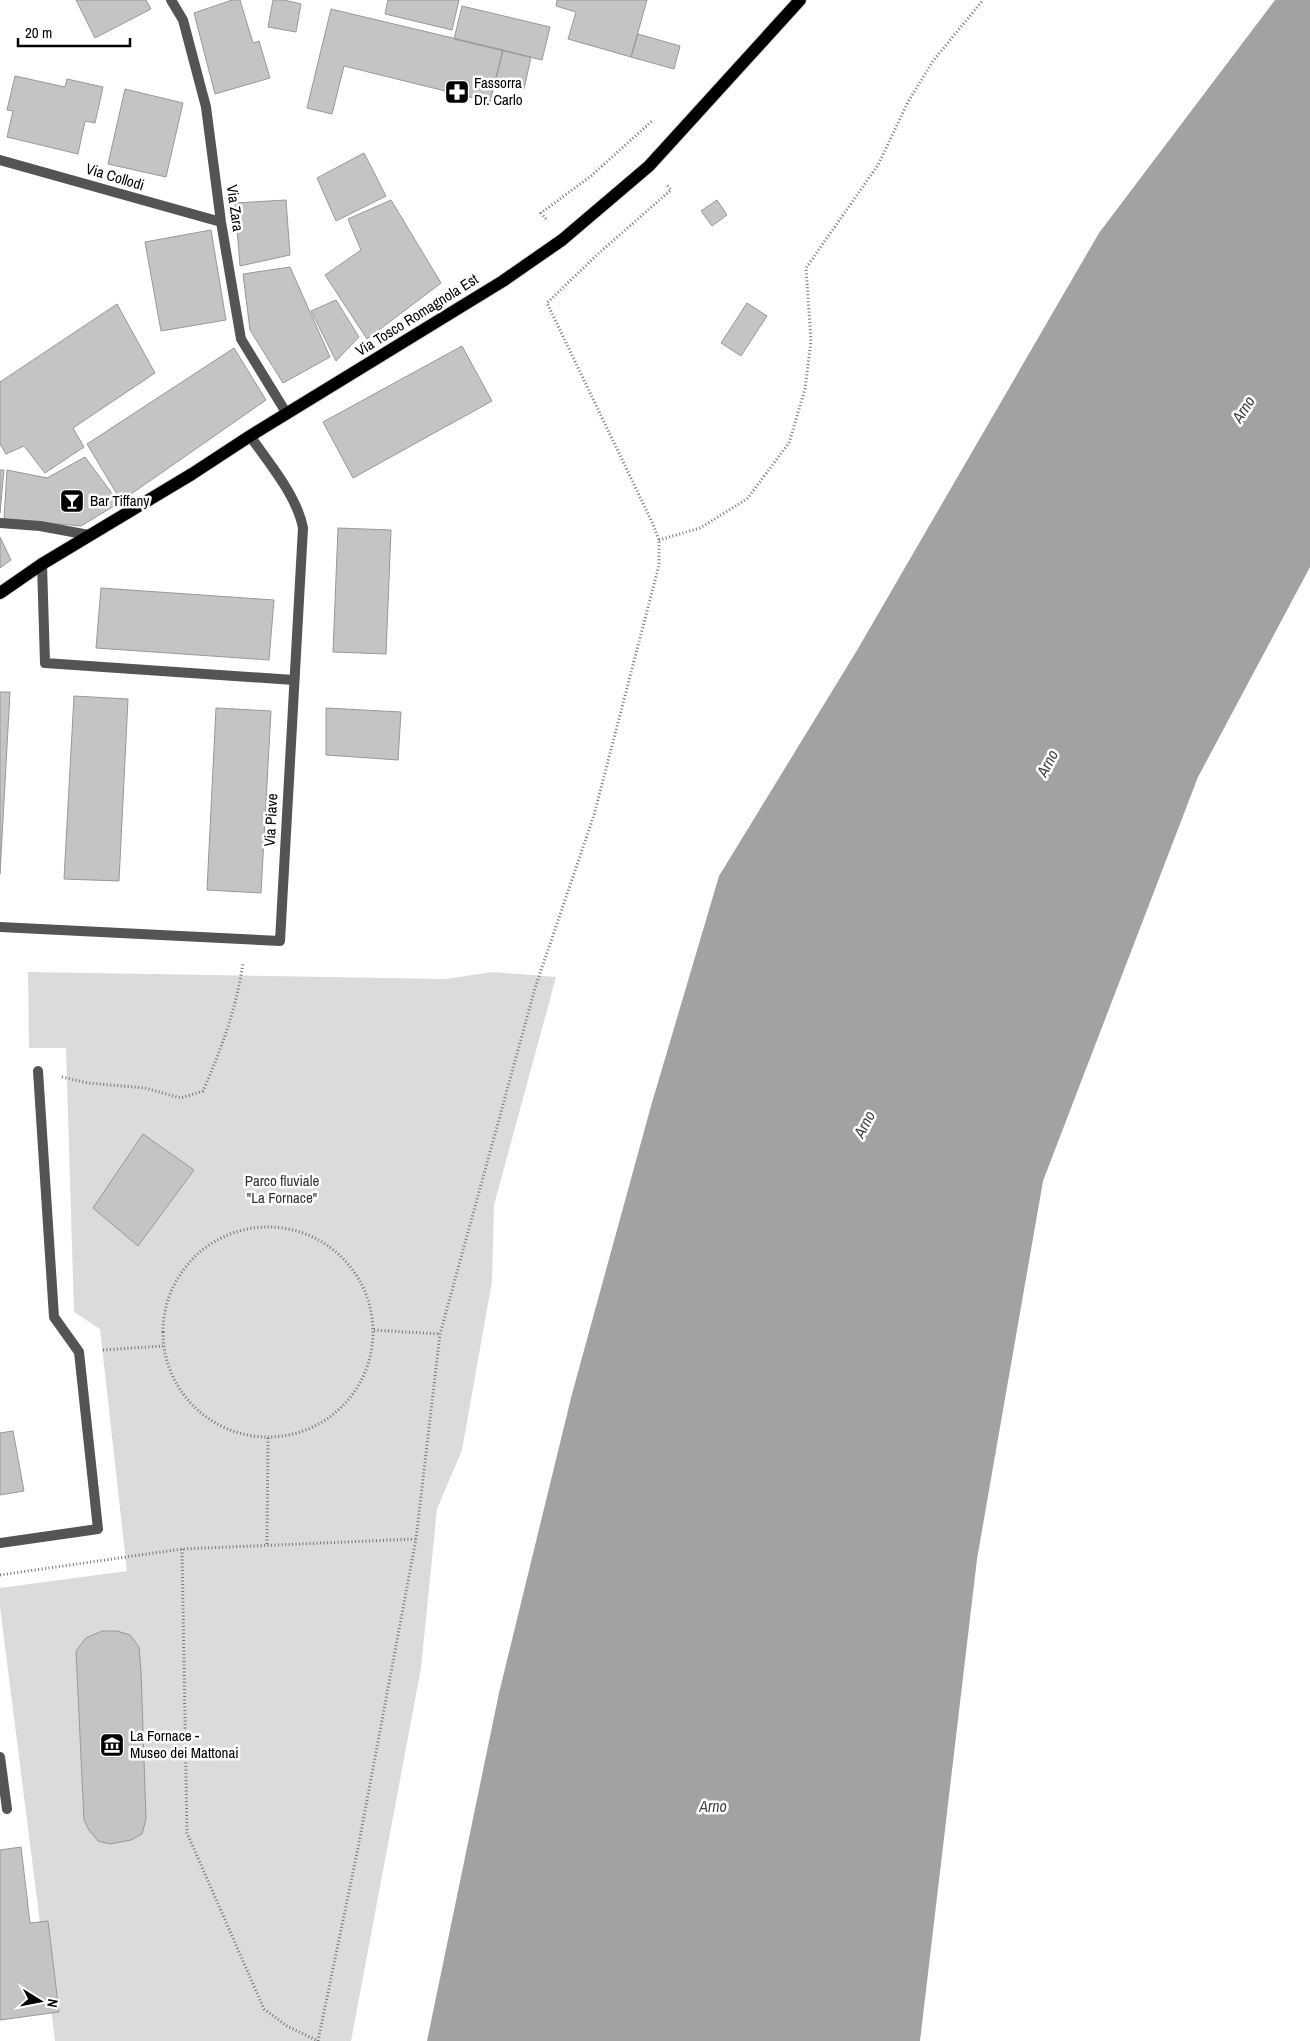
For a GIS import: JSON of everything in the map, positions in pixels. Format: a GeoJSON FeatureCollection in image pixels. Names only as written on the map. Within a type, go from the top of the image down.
{"type":"FeatureCollection","features":[{"type":"Feature","properties":{"kind":"main road","name":"Via Tosco Romagnola Est"},"geometry":{"type":"LineString","coordinates":[[0,593],[42,564],[192,474],[250,436],[503,281],[586,221],[649,166],[800,0]]}},
{"type":"Feature","properties":{"kind":"street","name":"Via Zara"},"geometry":{"type":"LineString","coordinates":[[171,0],[183,20],[206,108],[241,339],[287,414]]}},
{"type":"Feature","properties":{"kind":"street","name":"Via Collodi"},"geometry":{"type":"LineString","coordinates":[[0,160],[222,222]]}},
{"type":"Feature","properties":{"kind":"street","name":"Via Piave"},"geometry":{"type":"LineString","coordinates":[[0,927],[280,941],[303,528],[300,514],[250,436]]}},
{"type":"Feature","properties":{"kind":"street"},"geometry":{"type":"LineString","coordinates":[[0,523],[40,526],[89,536]]}},
{"type":"Feature","properties":{"kind":"street"},"geometry":{"type":"LineString","coordinates":[[42,564],[45,663],[294,680]]}},
{"type":"Feature","properties":{"kind":"street"},"geometry":{"type":"LineString","coordinates":[[0,1543],[98,1529],[79,1352],[54,1317],[38,1071]]}},
{"type":"Feature","properties":{"kind":"street"},"geometry":{"type":"LineString","coordinates":[[0,1757],[7,1809]]}},
{"type":"Feature","properties":{"kind":"path"},"geometry":{"type":"LineString","coordinates":[[659,540],[700,528],[747,499],[790,443],[805,389],[811,341],[806,268],[878,166],[908,102],[933,61],[983,0]]}},
{"type":"Feature","properties":{"kind":"path"},"geometry":{"type":"LineString","coordinates":[[182,1549],[187,1833],[264,2009],[287,2026],[318,2041],[358,1848],[416,1538],[440,1334],[538,979],[594,814],[659,565],[659,540],[547,303],[599,253],[671,190],[628,144]]}},
{"type":"Feature","properties":{"kind":"path"},"geometry":{"type":"LineString","coordinates":[[38,1071],[88,1082],[145,1088],[181,1098],[203,1091],[223,1045],[238,991],[246,940]]}},
{"type":"Feature","properties":{"kind":"path"},"geometry":{"type":"LineString","coordinates":[[250,1227],[287,1227],[321,1240],[349,1263],[367,1294],[374,1330],[369,1366],[353,1396],[330,1418],[300,1433],[268,1438],[236,1433],[206,1418],[183,1395],[168,1366],[162,1346],[162,1330],[169,1294],[188,1262],[216,1239],[250,1227]]}},
{"type":"Feature","properties":{"kind":"path"},"geometry":{"type":"LineString","coordinates":[[374,1330],[440,1334]]}},
{"type":"Feature","properties":{"kind":"path"},"geometry":{"type":"LineString","coordinates":[[79,1352],[162,1346]]}},
{"type":"Feature","properties":{"kind":"path"},"geometry":{"type":"LineString","coordinates":[[267,1544],[268,1438]]}},
{"type":"Feature","properties":{"kind":"path"},"geometry":{"type":"LineString","coordinates":[[0,1575],[182,1549],[416,1538]]}},
{"type":"Feature","properties":{"kind":"green space","name":"Parco fluviale \"La Fornace\""},"geometry":{"type":"Polygon","coordinates":[[[28,972],[446,979],[492,972],[556,977],[494,1205],[492,1281],[462,1450],[437,1509],[421,1668],[351,2041],[55,2041],[0,1607],[0,1588],[127,1571],[100,1329],[74,1312],[66,1048],[29,1048],[28,972]]]}},
{"type":"Feature","properties":{"kind":"water","name":"Arno"},"geometry":{"type":"Polygon","coordinates":[[[1275,0],[1310,0],[1310,567],[1198,777],[1043,1181],[977,1559],[920,2041],[427,2041],[499,1693],[572,1394],[651,1106],[719,876],[856,652],[1099,233],[1275,0]]]}},
{"type":"Feature","properties":{"kind":"building"},"geometry":{"type":"Polygon","coordinates":[[[76,0],[146,0],[151,9],[95,38],[76,0]]]}},
{"type":"Feature","properties":{"kind":"building"},"geometry":{"type":"Polygon","coordinates":[[[232,0],[240,0],[253,43],[259,41],[270,78],[215,94],[194,13],[232,0]]]}},
{"type":"Feature","properties":{"kind":"building"},"geometry":{"type":"Polygon","coordinates":[[[273,0],[284,0],[301,4],[296,32],[268,27],[273,0]]]}},
{"type":"Feature","properties":{"kind":"building"},"geometry":{"type":"Polygon","coordinates":[[[388,0],[459,0],[452,30],[385,14],[388,0]]]}},
{"type":"Feature","properties":{"kind":"building"},"geometry":{"type":"Polygon","coordinates":[[[557,0],[647,0],[631,57],[568,39],[576,12],[556,6],[557,0]]]}},
{"type":"Feature","properties":{"kind":"building"},"geometry":{"type":"Polygon","coordinates":[[[462,6],[550,27],[542,60],[454,39],[462,6]]]}},
{"type":"Feature","properties":{"kind":"building"},"geometry":{"type":"Polygon","coordinates":[[[331,9],[503,50],[490,102],[344,66],[332,114],[307,108],[331,9]]]}},
{"type":"Feature","properties":{"kind":"building"},"geometry":{"type":"Polygon","coordinates":[[[638,34],[680,46],[674,69],[631,57],[638,34]]]}},
{"type":"Feature","properties":{"kind":"building"},"geometry":{"type":"Polygon","coordinates":[[[503,50],[531,57],[524,89],[495,82],[503,50]]]}},
{"type":"Feature","properties":{"kind":"building"},"geometry":{"type":"Polygon","coordinates":[[[15,76],[65,87],[67,79],[103,87],[95,123],[85,121],[78,154],[7,137],[13,111],[7,110],[15,76]]]}},
{"type":"Feature","properties":{"kind":"building"},"geometry":{"type":"Polygon","coordinates":[[[125,89],[183,103],[166,177],[108,164],[125,89]]]}},
{"type":"Feature","properties":{"kind":"building"},"geometry":{"type":"Polygon","coordinates":[[[364,153],[386,196],[336,221],[317,178],[364,153]]]}},
{"type":"Feature","properties":{"kind":"building"},"geometry":{"type":"Polygon","coordinates":[[[286,200],[290,255],[240,266],[235,203],[286,200]]]}},
{"type":"Feature","properties":{"kind":"building"},"geometry":{"type":"Polygon","coordinates":[[[391,200],[441,283],[367,339],[325,275],[361,250],[348,219],[391,200]]]}},
{"type":"Feature","properties":{"kind":"building"},"geometry":{"type":"Polygon","coordinates":[[[717,200],[727,215],[712,226],[701,211],[717,200]]]}},
{"type":"Feature","properties":{"kind":"building"},"geometry":{"type":"Polygon","coordinates":[[[211,230],[226,320],[161,331],[145,242],[211,230]]]}},
{"type":"Feature","properties":{"kind":"building"},"geometry":{"type":"Polygon","coordinates":[[[290,267],[330,357],[283,383],[250,330],[243,274],[290,267]]]}},
{"type":"Feature","properties":{"kind":"building"},"geometry":{"type":"Polygon","coordinates":[[[336,300],[359,337],[336,361],[311,311],[336,300]]]}},
{"type":"Feature","properties":{"kind":"building"},"geometry":{"type":"Polygon","coordinates":[[[747,303],[767,316],[741,356],[721,343],[747,303]]]}},
{"type":"Feature","properties":{"kind":"building"},"geometry":{"type":"Polygon","coordinates":[[[117,304],[155,373],[73,428],[84,447],[45,473],[24,446],[6,454],[0,444],[0,382],[117,304]]]}},
{"type":"Feature","properties":{"kind":"building"},"geometry":{"type":"Polygon","coordinates":[[[462,346],[492,401],[353,478],[323,422],[462,346]]]}},
{"type":"Feature","properties":{"kind":"building"},"geometry":{"type":"Polygon","coordinates":[[[234,348],[266,400],[121,501],[87,444],[234,348]]]}},
{"type":"Feature","properties":{"kind":"building"},"geometry":{"type":"Polygon","coordinates":[[[85,457],[119,503],[81,526],[4,519],[7,470],[47,478],[85,457]]]}},
{"type":"Feature","properties":{"kind":"building"},"geometry":{"type":"Polygon","coordinates":[[[0,470],[4,470],[0,513],[0,470]]]}},
{"type":"Feature","properties":{"kind":"building"},"geometry":{"type":"Polygon","coordinates":[[[338,528],[391,530],[386,654],[333,652],[338,528]]]}},
{"type":"Feature","properties":{"kind":"building"},"geometry":{"type":"Polygon","coordinates":[[[0,537],[11,560],[0,568],[0,537]]]}},
{"type":"Feature","properties":{"kind":"building"},"geometry":{"type":"Polygon","coordinates":[[[101,588],[274,600],[269,660],[96,648],[101,588]]]}},
{"type":"Feature","properties":{"kind":"building"},"geometry":{"type":"Polygon","coordinates":[[[0,692],[10,692],[0,874],[0,692]]]}},
{"type":"Feature","properties":{"kind":"building"},"geometry":{"type":"Polygon","coordinates":[[[74,696],[128,699],[119,881],[64,879],[74,696]]]}},
{"type":"Feature","properties":{"kind":"building"},"geometry":{"type":"Polygon","coordinates":[[[216,708],[271,711],[261,893],[207,890],[216,708]]]}},
{"type":"Feature","properties":{"kind":"building"},"geometry":{"type":"Polygon","coordinates":[[[326,708],[401,712],[398,760],[326,755],[326,708]]]}},
{"type":"Feature","properties":{"kind":"building"},"geometry":{"type":"Polygon","coordinates":[[[143,1134],[194,1170],[138,1246],[93,1208],[143,1134]]]}},
{"type":"Feature","properties":{"kind":"building"},"geometry":{"type":"Polygon","coordinates":[[[13,1431],[24,1491],[0,1495],[0,1433],[13,1431]]]}},
{"type":"Feature","properties":{"kind":"building","name":"La Fornace - Museo dei Mattonai"},"geometry":{"type":"Polygon","coordinates":[[[102,1631],[117,1631],[130,1635],[139,1647],[141,1671],[146,1819],[142,1834],[131,1840],[110,1844],[98,1841],[84,1820],[76,1651],[86,1638],[102,1631]]]}},
{"type":"Feature","properties":{"kind":"building"},"geometry":{"type":"Polygon","coordinates":[[[21,1847],[30,1923],[48,1921],[59,2012],[0,2020],[0,1850],[21,1847]]]}},
{"type":"Feature","properties":{"kind":"place","name":"Fassorra Dr. Carlo"},"geometry":{"type":"Point","coordinates":[457,92]}},
{"type":"Feature","properties":{"kind":"place","name":"Bar Tiffany"},"geometry":{"type":"Point","coordinates":[72,501]}},
{"type":"Feature","properties":{"kind":"place","name":"La Fornace - Museo dei Mattonai"},"geometry":{"type":"Point","coordinates":[112,1745]}}]}
